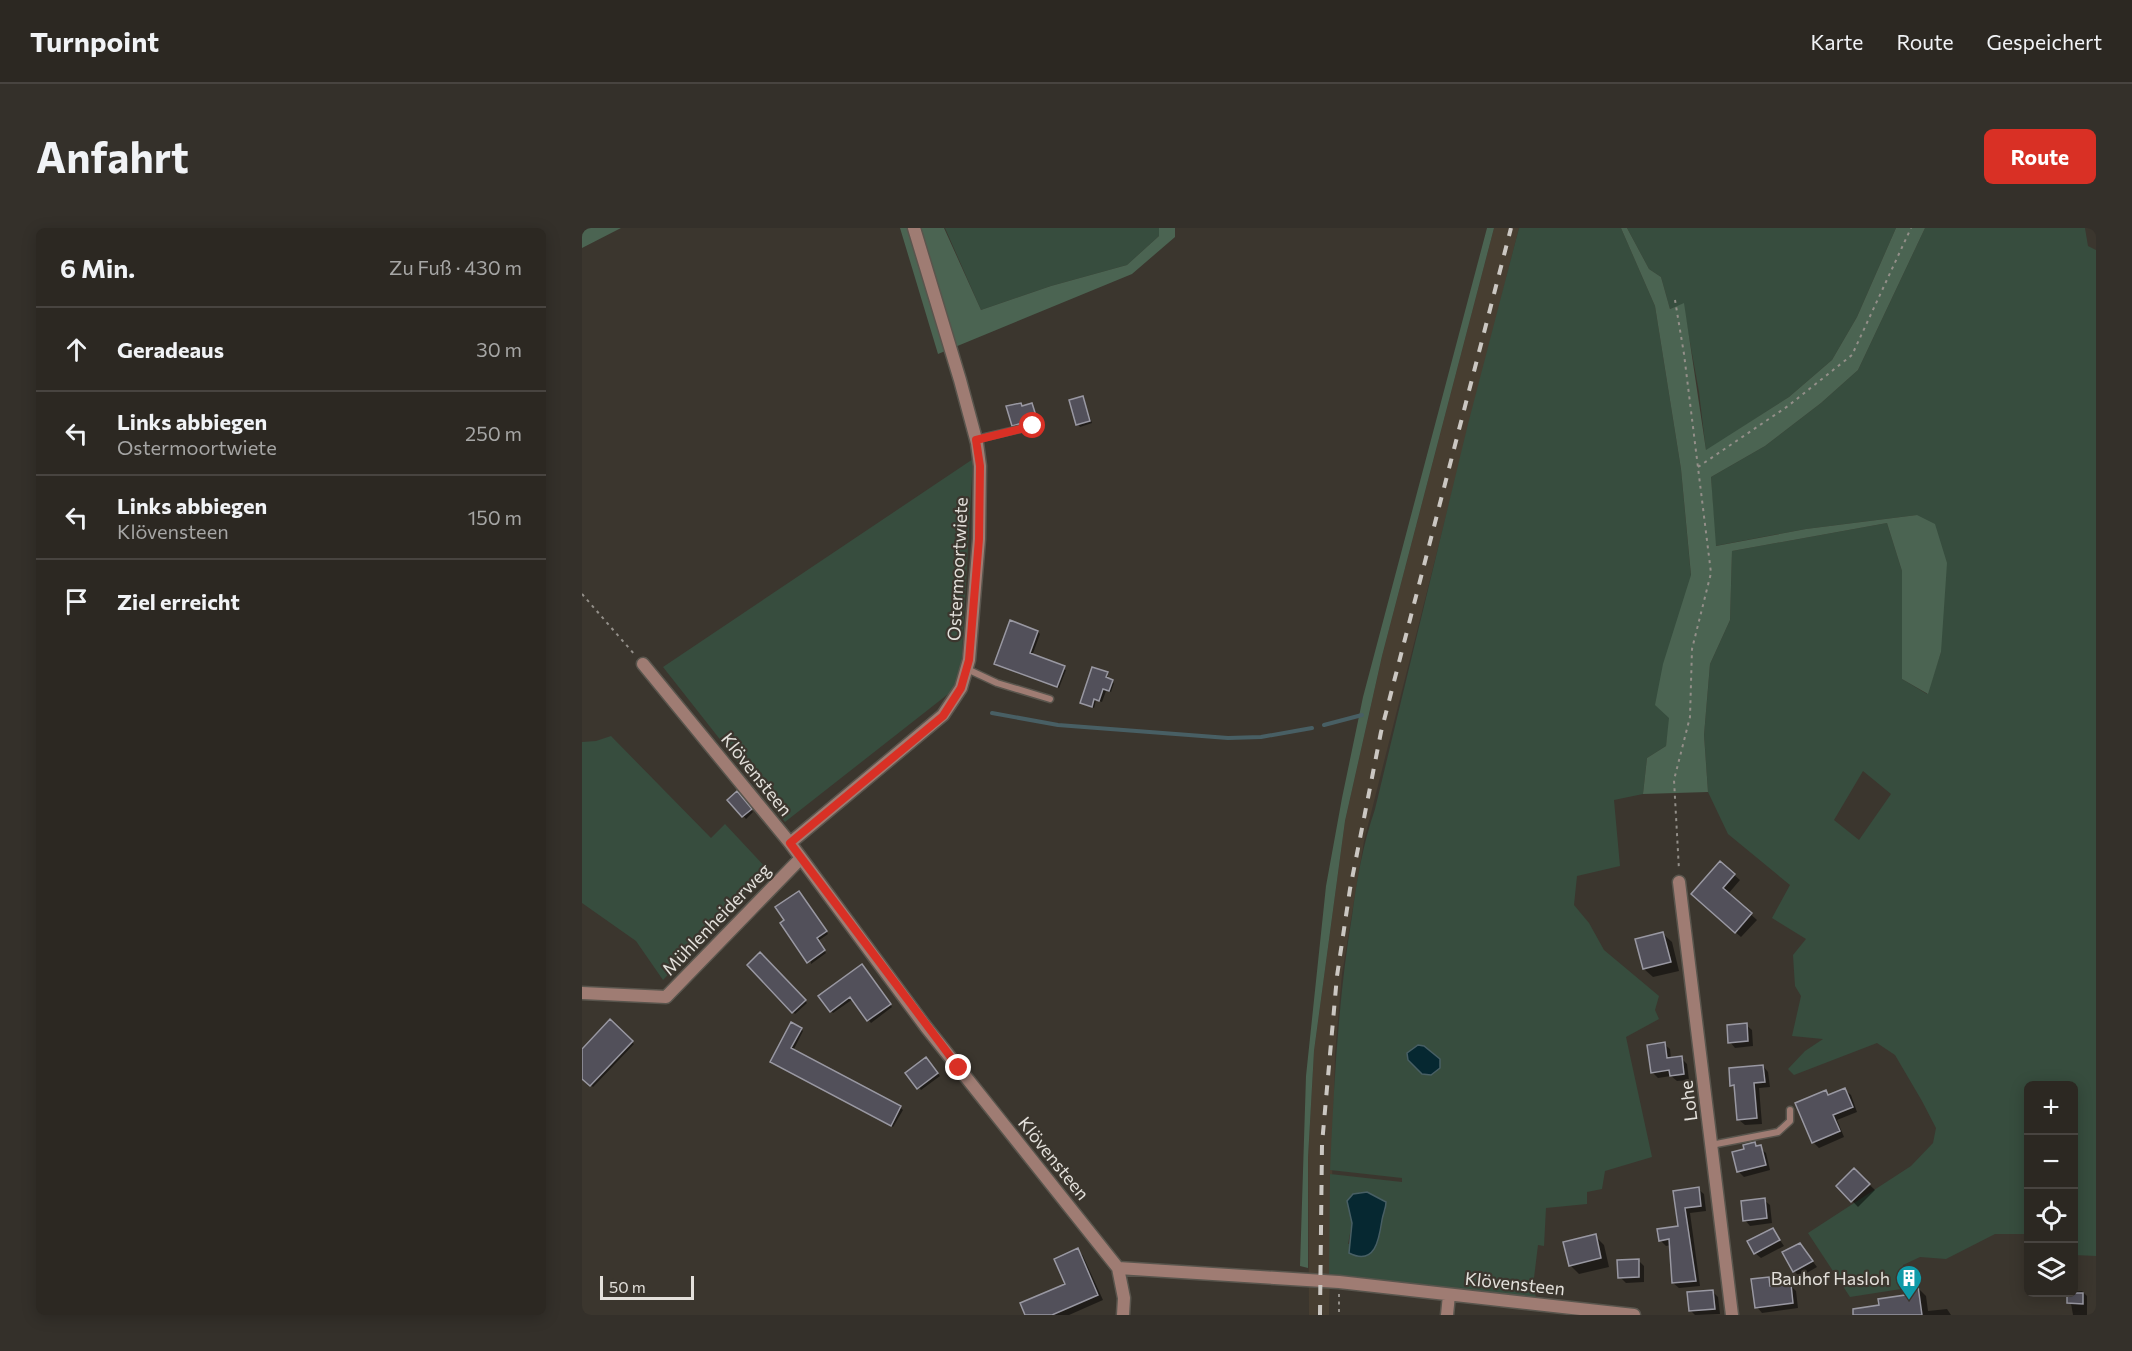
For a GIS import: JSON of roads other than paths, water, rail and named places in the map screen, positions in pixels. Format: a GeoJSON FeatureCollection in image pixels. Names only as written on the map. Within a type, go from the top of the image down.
{"type":"FeatureCollection","features":[{"type":"Feature","properties":{"kind":"street","name":"Ostermoortwiete"},"geometry":{"type":"LineString","coordinates":[[790,843],[943,716],[961,688],[967,669],[979,539],[980,466],[976,440],[914,228]]}},
{"type":"Feature","properties":{"kind":"street","name":"Klövensteen"},"geometry":{"type":"LineString","coordinates":[[643,664],[790,843],[926,1027],[1119,1268],[1339,1282],[1634,1315]]}},
{"type":"Feature","properties":{"kind":"street","name":"Mühlenheiderweg"},"geometry":{"type":"LineString","coordinates":[[582,993],[666,997],[801,858]]}},
{"type":"Feature","properties":{"kind":"street","name":"Lohe"},"geometry":{"type":"LineString","coordinates":[[1679,882],[1732,1315]]}},
{"type":"Feature","properties":{"kind":"street"},"geometry":{"type":"LineString","coordinates":[[1119,1268],[1124,1315]]}},
{"type":"Feature","properties":{"kind":"street"},"geometry":{"type":"LineString","coordinates":[[1447,1315],[1449,1295]]}},
{"type":"Feature","properties":{"kind":"lane"},"geometry":{"type":"LineString","coordinates":[[976,440],[1033,426]]}},
{"type":"Feature","properties":{"kind":"lane"},"geometry":{"type":"LineString","coordinates":[[967,669],[997,683],[1050,699]]}},
{"type":"Feature","properties":{"kind":"lane"},"geometry":{"type":"LineString","coordinates":[[1711,1145],[1778,1132],[1790,1121],[1790,1110]]}},
{"type":"Feature","properties":{"kind":"water"},"geometry":{"type":"Polygon","coordinates":[[[1418,1045],[1424,1046],[1440,1059],[1440,1068],[1431,1075],[1422,1074],[1408,1060],[1407,1053],[1418,1045]]]}},
{"type":"Feature","properties":{"kind":"water"},"geometry":{"type":"Polygon","coordinates":[[[1367,1192],[1386,1204],[1374,1249],[1370,1254],[1358,1256],[1349,1253],[1352,1223],[1347,1201],[1353,1194],[1367,1192]]]}},
{"type":"Feature","properties":{"kind":"waterway"},"geometry":{"type":"LineString","coordinates":[[992,713],[1058,725],[1228,738],[1261,737],[1312,728]]}},
{"type":"Feature","properties":{"kind":"waterway"},"geometry":{"type":"LineString","coordinates":[[1324,725],[1362,715]]}},
{"type":"Feature","properties":{"kind":"railway"},"geometry":{"type":"LineString","coordinates":[[1320,1315],[1322,1144],[1337,976],[1350,889],[1381,732],[1511,228]]}},
{"type":"Feature","properties":{"kind":"place","name":"Bauhof Hasloh"},"geometry":{"type":"Point","coordinates":[1909,1301]}}]}
